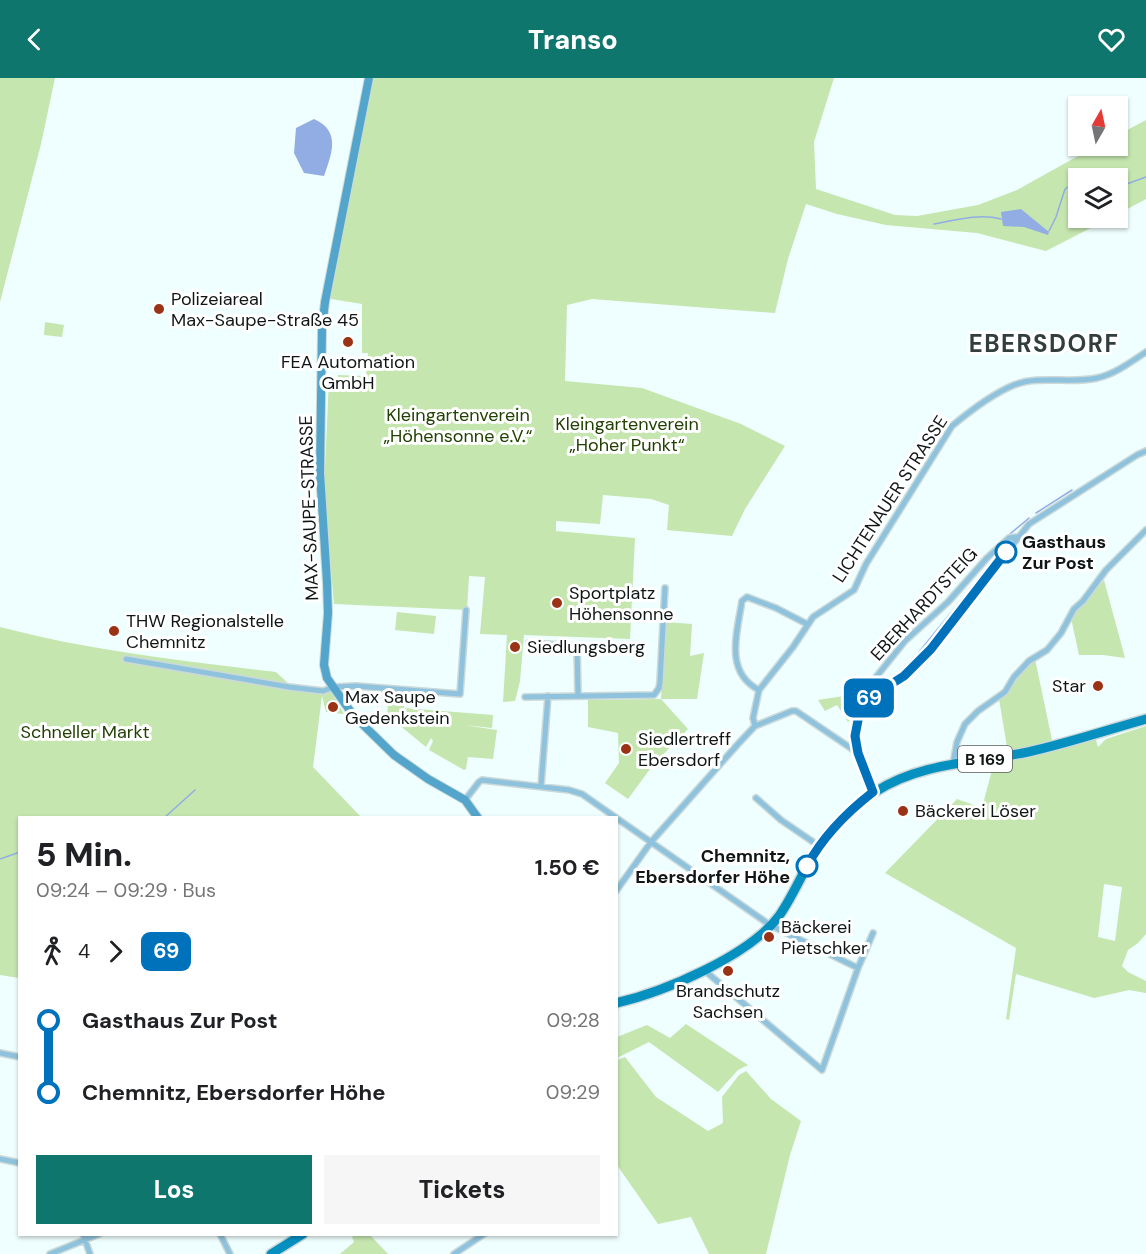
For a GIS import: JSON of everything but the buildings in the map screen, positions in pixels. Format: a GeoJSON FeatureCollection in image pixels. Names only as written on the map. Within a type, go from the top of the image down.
{"type":"FeatureCollection","features":[{"type":"Feature","properties":{"kind":"main road","name":"B 169"},"geometry":{"type":"LineString","coordinates":[[618,1002],[652,993],[745,946],[770,925],[785,907],[819,846],[844,817],[873,792],[901,777],[927,769],[1044,748],[1146,719]]}},
{"type":"Feature","properties":{"kind":"main road"},"geometry":{"type":"LineString","coordinates":[[271,1254],[300,1236]]}},
{"type":"Feature","properties":{"kind":"street","name":"MAX-SAUPE-STRASSE"},"geometry":{"type":"LineString","coordinates":[[369,78],[325,302],[322,328],[320,473],[328,613],[324,665],[327,678],[353,715],[394,755],[428,779],[465,800],[477,816]]}},
{"type":"Feature","properties":{"kind":"street","name":"LICHTENAUER STRASSE"},"geometry":{"type":"LineString","coordinates":[[755,726],[753,718],[759,690],[793,647],[807,624],[828,605],[854,590],[866,564],[952,426],[968,413],[1014,385],[1028,382],[1098,378],[1119,370],[1146,352]]}},
{"type":"Feature","properties":{"kind":"street"},"geometry":{"type":"LineString","coordinates":[[873,792],[858,753],[855,736],[857,721],[869,698],[904,676],[931,649],[1029,524],[1146,451]]}},
{"type":"Feature","properties":{"kind":"street"},"geometry":{"type":"LineString","coordinates":[[953,764],[957,742],[965,724],[978,711],[1005,692],[1014,677],[1029,661],[1047,650],[1061,633],[1074,609],[1083,601],[1106,570],[1146,530]]}},
{"type":"Feature","properties":{"kind":"street","name":"EBERHARDTSTEIG"},"geometry":{"type":"LineString","coordinates":[[869,698],[864,692],[905,641],[948,602],[987,558],[1010,538],[1017,537]]}},
{"type":"Feature","properties":{"kind":"street"},"geometry":{"type":"LineString","coordinates":[[525,697],[654,695],[659,688],[665,588]]}},
{"type":"Feature","properties":{"kind":"street"},"geometry":{"type":"LineString","coordinates":[[759,690],[750,686],[741,674],[734,657],[742,602],[747,597],[776,608],[807,624]]}},
{"type":"Feature","properties":{"kind":"street"},"geometry":{"type":"LineString","coordinates":[[126,659],[323,691],[334,687],[356,686],[460,694],[466,610]]}},
{"type":"Feature","properties":{"kind":"street"},"geometry":{"type":"LineString","coordinates":[[529,643],[577,646],[578,696]]}},
{"type":"Feature","properties":{"kind":"street"},"geometry":{"type":"LineString","coordinates":[[541,786],[548,696]]}},
{"type":"Feature","properties":{"kind":"street"},"geometry":{"type":"LineString","coordinates":[[618,888],[651,842],[755,726],[792,711],[800,713],[858,753]]}},
{"type":"Feature","properties":{"kind":"street"},"geometry":{"type":"LineString","coordinates":[[465,800],[482,780],[541,786],[582,794],[614,816]]}},
{"type":"Feature","properties":{"kind":"street"},"geometry":{"type":"LineString","coordinates":[[756,798],[781,820],[819,846]]}},
{"type":"Feature","properties":{"kind":"street"},"geometry":{"type":"LineString","coordinates":[[618,819],[770,925],[858,968]]}},
{"type":"Feature","properties":{"kind":"street"},"geometry":{"type":"LineString","coordinates":[[703,969],[822,1070],[858,968],[873,933]]}},
{"type":"Feature","properties":{"kind":"street"},"geometry":{"type":"LineString","coordinates":[[0,1053],[18,1057]]}},
{"type":"Feature","properties":{"kind":"street"},"geometry":{"type":"LineString","coordinates":[[0,1159],[18,1163]]}},
{"type":"Feature","properties":{"kind":"street"},"geometry":{"type":"LineString","coordinates":[[221,1236],[230,1254]]}},
{"type":"Feature","properties":{"kind":"street"},"geometry":{"type":"LineString","coordinates":[[454,1254],[481,1236]]}},
{"type":"Feature","properties":{"kind":"street"},"geometry":{"type":"LineString","coordinates":[[50,1254],[84,1237],[90,1254]]}},
{"type":"Feature","properties":{"kind":"green space"},"geometry":{"type":"Polygon","coordinates":[[[0,78],[55,78],[41,144],[0,302],[0,78]]]}},
{"type":"Feature","properties":{"kind":"green space"},"geometry":{"type":"Polygon","coordinates":[[[373,78],[834,78],[814,142],[816,189],[895,215],[917,216],[978,205],[1017,190],[1078,156],[1128,156],[1128,130],[1146,120],[1146,199],[1128,209],[1128,168],[1068,168],[1068,228],[1091,228],[1046,251],[977,233],[886,225],[837,214],[806,204],[788,259],[775,313],[592,299],[567,305],[565,381],[642,388],[741,424],[785,446],[745,509],[732,536],[667,530],[669,505],[651,499],[603,495],[600,524],[556,521],[556,531],[635,538],[630,639],[524,635],[520,681],[515,701],[503,702],[507,635],[480,634],[485,577],[469,576],[467,610],[334,604],[324,492],[329,378],[338,378],[338,375],[366,376],[368,353],[362,353],[362,304],[331,299],[373,78]]]}},
{"type":"Feature","properties":{"kind":"green space"},"geometry":{"type":"Polygon","coordinates":[[[45,322],[64,325],[62,337],[44,335],[45,322]]]}},
{"type":"Feature","properties":{"kind":"green space"},"geometry":{"type":"Polygon","coordinates":[[[1104,580],[1125,658],[1079,655],[1071,618],[1104,580]]]}},
{"type":"Feature","properties":{"kind":"green space"},"geometry":{"type":"Polygon","coordinates":[[[397,612],[436,616],[434,634],[395,630],[397,612]]]}},
{"type":"Feature","properties":{"kind":"green space"},"geometry":{"type":"Polygon","coordinates":[[[665,622],[692,624],[690,656],[704,653],[697,699],[661,699],[665,622]]]}},
{"type":"Feature","properties":{"kind":"green space","name":"Schneller Markt"},"geometry":{"type":"Polygon","coordinates":[[[0,627],[103,649],[276,672],[292,687],[330,689],[344,714],[326,712],[322,696],[313,767],[360,816],[18,816],[18,978],[0,975],[0,627]]]}},
{"type":"Feature","properties":{"kind":"green space"},"geometry":{"type":"Polygon","coordinates":[[[1035,659],[1052,740],[1008,753],[999,699],[1014,679],[1035,659]]]}},
{"type":"Feature","properties":{"kind":"green space"},"geometry":{"type":"Polygon","coordinates":[[[389,694],[404,695],[404,708],[493,715],[492,728],[464,725],[497,730],[493,759],[468,757],[464,770],[429,750],[433,741],[431,738],[426,747],[387,715],[389,694]]]}},
{"type":"Feature","properties":{"kind":"green space"},"geometry":{"type":"Polygon","coordinates":[[[856,694],[860,696],[859,703],[848,722],[837,705],[825,711],[818,700],[856,694]]]}},
{"type":"Feature","properties":{"kind":"green space"},"geometry":{"type":"Polygon","coordinates":[[[661,699],[688,729],[653,765],[628,799],[605,783],[619,763],[618,733],[588,727],[588,700],[661,699]]]}},
{"type":"Feature","properties":{"kind":"green space"},"geometry":{"type":"Polygon","coordinates":[[[1146,726],[1146,934],[1128,950],[1122,966],[1128,972],[1146,981],[1146,993],[1129,990],[1094,998],[1016,974],[1009,1020],[1006,1019],[1016,948],[885,873],[957,799],[982,808],[993,766],[1007,767],[1009,758],[1052,751],[1093,739],[1096,740],[1098,747],[1106,739],[1146,726]],[[1104,884],[1098,937],[1115,941],[1122,887],[1104,884]]]}},
{"type":"Feature","properties":{"kind":"green space"},"geometry":{"type":"Polygon","coordinates":[[[686,1024],[748,1065],[738,1070],[718,1092],[649,1042],[618,1058],[618,1037],[647,1025],[670,1038],[686,1024]]]}},
{"type":"Feature","properties":{"kind":"green space"},"geometry":{"type":"Polygon","coordinates":[[[625,1057],[656,1097],[708,1131],[723,1123],[722,1097],[739,1075],[746,1071],[771,1099],[801,1121],[790,1155],[766,1254],[709,1254],[691,1217],[658,1224],[618,1166],[618,1060],[625,1057]]]}},
{"type":"Feature","properties":{"kind":"green space"},"geometry":{"type":"Polygon","coordinates":[[[371,1236],[388,1254],[340,1254],[354,1242],[352,1237],[371,1236]]]}},
{"type":"Feature","properties":{"kind":"water"},"geometry":{"type":"Polygon","coordinates":[[[314,119],[323,124],[331,136],[330,159],[324,176],[304,173],[294,153],[296,128],[314,119]]]}},
{"type":"Feature","properties":{"kind":"water"},"geometry":{"type":"Polygon","coordinates":[[[1021,209],[1049,232],[1048,235],[1024,227],[1003,226],[1001,212],[1021,209]]]}},
{"type":"Feature","properties":{"kind":"waterway"},"geometry":{"type":"LineString","coordinates":[[1128,184],[1146,177]]}},
{"type":"Feature","properties":{"kind":"waterway"},"geometry":{"type":"LineString","coordinates":[[1049,231],[1065,189],[1068,187]]}},
{"type":"Feature","properties":{"kind":"waterway"},"geometry":{"type":"LineString","coordinates":[[934,224],[976,217],[1001,219]]}},
{"type":"Feature","properties":{"kind":"waterway"},"geometry":{"type":"LineString","coordinates":[[1036,513],[1072,490]]}},
{"type":"Feature","properties":{"kind":"waterway"},"geometry":{"type":"LineString","coordinates":[[1010,534],[1029,518]]}},
{"type":"Feature","properties":{"kind":"waterway"},"geometry":{"type":"LineString","coordinates":[[919,652],[985,571]]}},
{"type":"Feature","properties":{"kind":"waterway"},"geometry":{"type":"LineString","coordinates":[[166,816],[195,790]]}},
{"type":"Feature","properties":{"kind":"waterway"},"geometry":{"type":"LineString","coordinates":[[0,859],[18,853]]}},
{"type":"Feature","properties":{"kind":"bus line","name":"69"},"geometry":{"type":"LineString","coordinates":[[807,866],[819,846],[844,817],[873,792],[858,753],[855,736],[859,715],[869,698],[904,676],[931,649],[1006,552]]}},
{"type":"Feature","properties":{"kind":"place","name":"Polizeiareal Max-Saupe-Straße 45"},"geometry":{"type":"Point","coordinates":[159,309]}},
{"type":"Feature","properties":{"kind":"place","name":"FEA Automation GmbH"},"geometry":{"type":"Point","coordinates":[348,342]}},
{"type":"Feature","properties":{"kind":"place","name":"Gasthaus Zur Post"},"geometry":{"type":"Point","coordinates":[1006,552]}},
{"type":"Feature","properties":{"kind":"place","name":"Sportplatz Höhensonne"},"geometry":{"type":"Point","coordinates":[557,603]}},
{"type":"Feature","properties":{"kind":"place","name":"THW Regionalstelle Chemnitz"},"geometry":{"type":"Point","coordinates":[114,631]}},
{"type":"Feature","properties":{"kind":"place","name":"Siedlungsberg"},"geometry":{"type":"Point","coordinates":[515,647]}},
{"type":"Feature","properties":{"kind":"place","name":"Star"},"geometry":{"type":"Point","coordinates":[1098,686]}},
{"type":"Feature","properties":{"kind":"place","name":"Max Saupe Gedenkstein"},"geometry":{"type":"Point","coordinates":[333,707]}},
{"type":"Feature","properties":{"kind":"place","name":"Siedlertreff Ebersdorf"},"geometry":{"type":"Point","coordinates":[626,749]}},
{"type":"Feature","properties":{"kind":"place","name":"Bäckerei Löser"},"geometry":{"type":"Point","coordinates":[903,811]}},
{"type":"Feature","properties":{"kind":"place","name":"Chemnitz, Ebersdorfer Höhe"},"geometry":{"type":"Point","coordinates":[807,866]}},
{"type":"Feature","properties":{"kind":"place","name":"Bäckerei Pietschker"},"geometry":{"type":"Point","coordinates":[769,937]}},
{"type":"Feature","properties":{"kind":"place","name":"Brandschutz Sachsen"},"geometry":{"type":"Point","coordinates":[728,971]}},
{"type":"Feature","properties":{"kind":"district","name":"EBERSDORF"},"geometry":{"type":"Point","coordinates":[1044,344]}},
{"type":"Feature","properties":{"kind":"park label","name":"Kleingartenverein „Höhensonne e.V.“"},"geometry":{"type":"Point","coordinates":[458,425]}},
{"type":"Feature","properties":{"kind":"park label","name":"Kleingartenverein „Hoher Punkt“"},"geometry":{"type":"Point","coordinates":[627,434]}}]}
